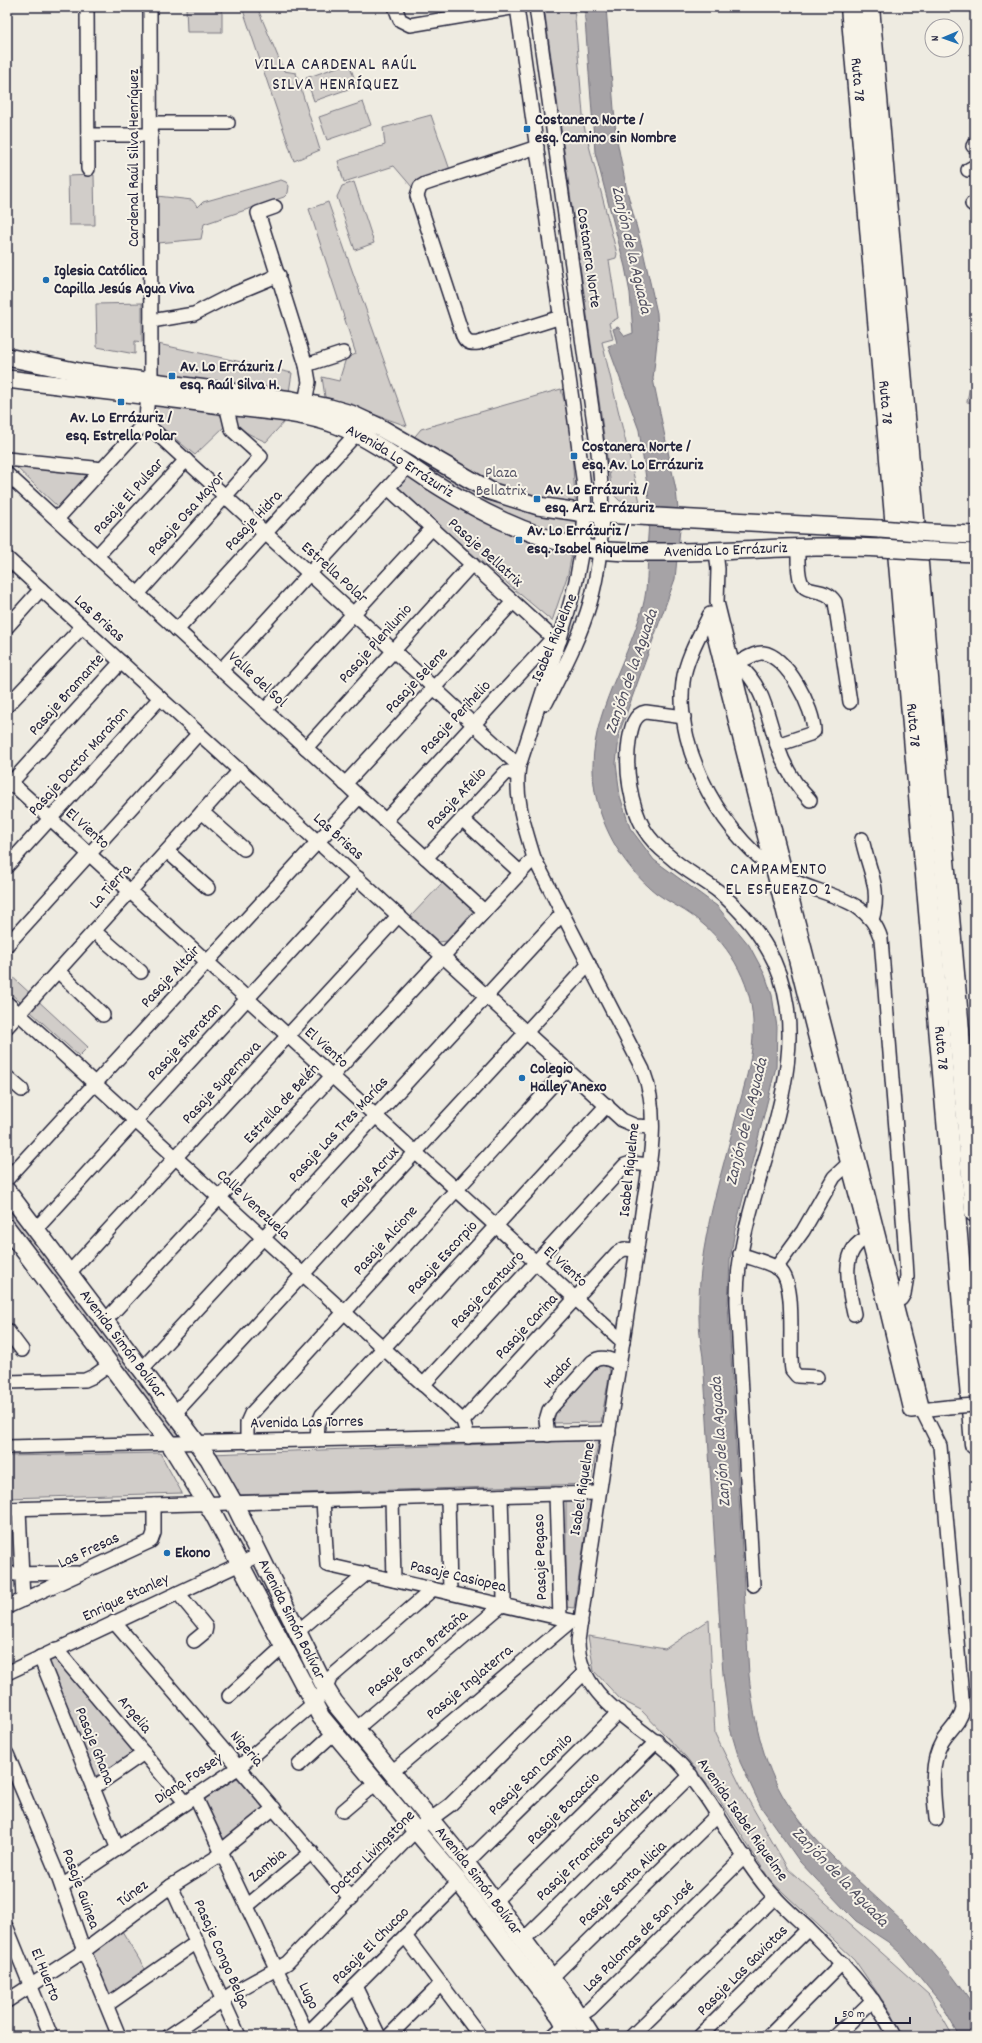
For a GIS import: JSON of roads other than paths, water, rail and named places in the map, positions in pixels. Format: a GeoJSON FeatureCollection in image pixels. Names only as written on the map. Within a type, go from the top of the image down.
{"type":"FeatureCollection","features":[{"type":"Feature","properties":{"kind":"highway","name":"Ruta 78"},"geometry":{"type":"LineString","coordinates":[[851,7],[975,1444]]}},
{"type":"Feature","properties":{"kind":"highway","name":"Ruta 78"},"geometry":{"type":"LineString","coordinates":[[869,7],[975,1212]]}},
{"type":"Feature","properties":{"kind":"main road","name":"Avenida Lo Errázuriz"},"geometry":{"type":"LineString","coordinates":[[7,357],[226,406],[315,419],[337,425],[356,434],[456,497],[505,523],[546,539],[582,548],[636,552],[692,552],[841,546],[975,553]]}},
{"type":"Feature","properties":{"kind":"main road","name":"Avenida Lo Errázuriz"},"geometry":{"type":"LineString","coordinates":[[7,379],[150,388],[305,402],[369,421],[478,486],[499,495],[538,506],[585,513],[975,535]]}},
{"type":"Feature","properties":{"kind":"main road","name":"Avenida Simón Bolívar"},"geometry":{"type":"LineString","coordinates":[[7,1191],[198,1443],[234,1503],[326,1689],[356,1730],[432,1820],[466,1863],[552,1977],[591,2036]]}},
{"type":"Feature","properties":{"kind":"main road","name":"Avenida Simón Bolívar"},"geometry":{"type":"LineString","coordinates":[[7,1228],[14,1247],[111,1364],[170,1444],[207,1503],[240,1563],[284,1646],[312,1704],[334,1733],[459,1882],[560,2016],[563,2032]]}},
{"type":"Feature","properties":{"kind":"street"},"geometry":{"type":"LineString","coordinates":[[87,7],[88,169]]}},
{"type":"Feature","properties":{"kind":"street","name":"Cardenal Raúl Silva Henríquez"},"geometry":{"type":"LineString","coordinates":[[150,7],[150,388]]}},
{"type":"Feature","properties":{"kind":"street"},"geometry":{"type":"LineString","coordinates":[[395,7],[400,20],[412,24],[517,7],[583,478],[585,513]]}},
{"type":"Feature","properties":{"kind":"street","name":"Costanera Norte"},"geometry":{"type":"LineString","coordinates":[[536,7],[598,452],[603,514]]}},
{"type":"Feature","properties":{"kind":"street"},"geometry":{"type":"LineString","coordinates":[[88,136],[228,123]]}},
{"type":"Feature","properties":{"kind":"street"},"geometry":{"type":"LineString","coordinates":[[537,147],[425,184],[420,187],[417,196],[466,342],[473,344],[478,343],[561,317]]}},
{"type":"Feature","properties":{"kind":"street"},"geometry":{"type":"LineString","coordinates":[[275,207],[258,213],[306,365],[309,382],[305,402]]}},
{"type":"Feature","properties":{"kind":"street"},"geometry":{"type":"LineString","coordinates":[[151,321],[194,314],[231,295],[279,276]]}},
{"type":"Feature","properties":{"kind":"street"},"geometry":{"type":"LineString","coordinates":[[306,365],[343,353]]}},
{"type":"Feature","properties":{"kind":"street"},"geometry":{"type":"LineString","coordinates":[[57,519],[139,429],[148,422],[146,414],[150,388]]}},
{"type":"Feature","properties":{"kind":"street","name":"Pasaje Osa Mayor"},"geometry":{"type":"LineString","coordinates":[[138,594],[261,456],[232,430],[226,406]]}},
{"type":"Feature","properties":{"kind":"street","name":"Estrella Polar"},"geometry":{"type":"LineString","coordinates":[[148,422],[152,429],[474,724],[518,770]]}},
{"type":"Feature","properties":{"kind":"street","name":"Pasaje Hidra"},"geometry":{"type":"LineString","coordinates":[[177,630],[356,434]]}},
{"type":"Feature","properties":{"kind":"street"},"geometry":{"type":"LineString","coordinates":[[7,459],[103,469]]}},
{"type":"Feature","properties":{"kind":"street","name":"Pasaje El Pulsar"},"geometry":{"type":"LineString","coordinates":[[97,556],[186,460]]}},
{"type":"Feature","properties":{"kind":"street"},"geometry":{"type":"LineString","coordinates":[[221,670],[408,466]]}},
{"type":"Feature","properties":{"kind":"street","name":"Valle del Sol"},"geometry":{"type":"LineString","coordinates":[[7,474],[484,911]]}},
{"type":"Feature","properties":{"kind":"street","name":"Pasaje Bellatrix"},"geometry":{"type":"LineString","coordinates":[[388,488],[513,602],[556,639]]}},
{"type":"Feature","properties":{"kind":"street","name":"Isabel Riquelme"},"geometry":{"type":"LineString","coordinates":[[571,1620],[598,1493],[623,1342],[649,1165],[652,1126],[651,1098],[643,1070],[534,858],[522,813],[518,770],[533,724],[556,639],[574,597],[582,548],[585,513]]}},
{"type":"Feature","properties":{"kind":"street","name":"Isabel Riquelme"},"geometry":{"type":"LineString","coordinates":[[533,724],[557,680],[584,621],[594,586],[600,550],[603,514]]}},
{"type":"Feature","properties":{"kind":"street"},"geometry":{"type":"LineString","coordinates":[[265,710],[432,528]]}},
{"type":"Feature","properties":{"kind":"street"},"geometry":{"type":"LineString","coordinates":[[798,547],[800,579],[804,586],[810,590],[826,593],[835,602],[850,702]]}},
{"type":"Feature","properties":{"kind":"street"},"geometry":{"type":"LineString","coordinates":[[716,551],[718,569],[717,602],[772,867],[813,1005],[850,1155],[863,1199],[917,1410],[926,1419],[937,1439],[941,1453],[963,1704],[960,1718],[941,1744],[936,1757],[934,1772],[936,1819]]}},
{"type":"Feature","properties":{"kind":"street","name":"Las Brisas"},"geometry":{"type":"LineString","coordinates":[[7,558],[626,1122],[636,1126],[652,1126]]}},
{"type":"Feature","properties":{"kind":"street","name":"Pasaje Plenilunio"},"geometry":{"type":"LineString","coordinates":[[306,748],[472,564]]}},
{"type":"Feature","properties":{"kind":"street"},"geometry":{"type":"LineString","coordinates":[[7,627],[41,589]]}},
{"type":"Feature","properties":{"kind":"street","name":"Pasaje Selene"},"geometry":{"type":"LineString","coordinates":[[345,784],[513,602]]}},
{"type":"Feature","properties":{"kind":"street"},"geometry":{"type":"LineString","coordinates":[[717,602],[690,656],[684,673],[682,690],[684,717],[696,764],[716,805],[744,842],[772,867],[786,877],[806,886],[842,898],[859,908],[872,920],[879,932],[882,946],[907,1276],[904,1294],[901,1299],[890,1302]]}},
{"type":"Feature","properties":{"kind":"street"},"geometry":{"type":"LineString","coordinates":[[709,616],[731,665],[786,877],[813,1005]]}},
{"type":"Feature","properties":{"kind":"street"},"geometry":{"type":"LineString","coordinates":[[7,706],[82,626]]}},
{"type":"Feature","properties":{"kind":"street","name":"Pasaje Perihelio"},"geometry":{"type":"LineString","coordinates":[[385,820],[474,724],[556,639]]}},
{"type":"Feature","properties":{"kind":"street"},"geometry":{"type":"LineString","coordinates":[[731,665],[760,653],[766,654],[782,666],[802,692],[810,712],[814,731],[810,734],[777,745]]}},
{"type":"Feature","properties":{"kind":"street","name":"Pasaje Bramante"},"geometry":{"type":"LineString","coordinates":[[8,783],[121,662]]}},
{"type":"Feature","properties":{"kind":"street"},"geometry":{"type":"LineString","coordinates":[[731,665],[749,674],[762,694],[777,745],[793,779],[810,800]]}},
{"type":"Feature","properties":{"kind":"street","name":"Pasaje Doctor Marañon"},"geometry":{"type":"LineString","coordinates":[[7,866],[160,698]]}},
{"type":"Feature","properties":{"kind":"street"},"geometry":{"type":"LineString","coordinates":[[684,717],[643,712],[638,715],[634,722],[628,744],[630,781],[640,819],[649,836],[670,857],[718,891],[751,923],[774,961],[784,989],[788,1013],[789,1034],[783,1088],[740,1254],[737,1273],[737,1304],[753,1585]]}},
{"type":"Feature","properties":{"kind":"street"},"geometry":{"type":"LineString","coordinates":[[7,945],[200,733]]}},
{"type":"Feature","properties":{"kind":"street","name":"La Tierra"},"geometry":{"type":"LineString","coordinates":[[7,1027],[240,770]]}},
{"type":"Feature","properties":{"kind":"street","name":"Pasaje Afelio"},"geometry":{"type":"LineString","coordinates":[[426,858],[504,773],[518,770]]}},
{"type":"Feature","properties":{"kind":"street","name":"El Viento"},"geometry":{"type":"LineString","coordinates":[[8,783],[89,854],[623,1342]]}},
{"type":"Feature","properties":{"kind":"street","name":"Pasaje Altair"},"geometry":{"type":"LineString","coordinates":[[7,1179],[359,796]]}},
{"type":"Feature","properties":{"kind":"street"},"geometry":{"type":"LineString","coordinates":[[202,812],[244,849]]}},
{"type":"Feature","properties":{"kind":"street"},"geometry":{"type":"LineString","coordinates":[[462,819],[520,872]]}},
{"type":"Feature","properties":{"kind":"street"},"geometry":{"type":"LineString","coordinates":[[862,839],[874,882],[876,905],[872,920]]}},
{"type":"Feature","properties":{"kind":"street"},"geometry":{"type":"LineString","coordinates":[[167,851],[208,888]]}},
{"type":"Feature","properties":{"kind":"street","name":"Estrella de Belén"},"geometry":{"type":"LineString","coordinates":[[105,1321],[534,858]]}},
{"type":"Feature","properties":{"kind":"street","name":"Pasaje Sheratan"},"geometry":{"type":"LineString","coordinates":[[36,1229],[358,878]]}},
{"type":"Feature","properties":{"kind":"street","name":"Pasaje Las Tres Marías"},"geometry":{"type":"LineString","coordinates":[[142,1369],[562,914]]}},
{"type":"Feature","properties":{"kind":"street","name":"Pasaje Supernova"},"geometry":{"type":"LineString","coordinates":[[69,1274],[399,915]]}},
{"type":"Feature","properties":{"kind":"street"},"geometry":{"type":"LineString","coordinates":[[94,931],[141,972]]}},
{"type":"Feature","properties":{"kind":"street","name":"Pasaje Acrux"},"geometry":{"type":"LineString","coordinates":[[175,1413],[589,964]]}},
{"type":"Feature","properties":{"kind":"street"},"geometry":{"type":"LineString","coordinates":[[58,971],[103,1015]]}},
{"type":"Feature","properties":{"kind":"street","name":"Calle Venezuela"},"geometry":{"type":"LineString","coordinates":[[7,1003],[463,1421],[468,1436]]}},
{"type":"Feature","properties":{"kind":"street","name":"Pasaje Alcione"},"geometry":{"type":"LineString","coordinates":[[247,1442],[247,1423],[251,1414],[567,1069]]}},
{"type":"Feature","properties":{"kind":"street"},"geometry":{"type":"LineString","coordinates":[[7,1077],[22,1090]]}},
{"type":"Feature","properties":{"kind":"street","name":"Pasaje Escorpio"},"geometry":{"type":"LineString","coordinates":[[317,1440],[320,1418],[607,1105]]}},
{"type":"Feature","properties":{"kind":"street"},"geometry":{"type":"LineString","coordinates":[[776,1268],[803,1231],[834,1178],[850,1155]]}},
{"type":"Feature","properties":{"kind":"street","name":"Pasaje Centauro"},"geometry":{"type":"LineString","coordinates":[[423,1385],[625,1165],[631,1163],[649,1165]]}},
{"type":"Feature","properties":{"kind":"street"},"geometry":{"type":"LineString","coordinates":[[863,1199],[867,1238],[890,1302]]}},
{"type":"Feature","properties":{"kind":"street"},"geometry":{"type":"LineString","coordinates":[[854,1314],[848,1259],[854,1246],[867,1238]]}},
{"type":"Feature","properties":{"kind":"street","name":"Pasaje Carina"},"geometry":{"type":"LineString","coordinates":[[463,1421],[620,1251],[624,1249],[637,1250]]}},
{"type":"Feature","properties":{"kind":"street"},"geometry":{"type":"LineString","coordinates":[[740,1254],[776,1268],[783,1273],[788,1288],[792,1370],[798,1376],[817,1377]]}},
{"type":"Feature","properties":{"kind":"street"},"geometry":{"type":"LineString","coordinates":[[7,1330],[22,1350]]}},
{"type":"Feature","properties":{"kind":"street","name":"Hadar"},"geometry":{"type":"LineString","coordinates":[[548,1434],[546,1420],[549,1410],[592,1362],[597,1359],[604,1358],[619,1364]]}},
{"type":"Feature","properties":{"kind":"street"},"geometry":{"type":"LineString","coordinates":[[7,1382],[85,1380],[94,1376],[111,1364]]}},
{"type":"Feature","properties":{"kind":"street"},"geometry":{"type":"LineString","coordinates":[[917,1410],[975,1404]]}},
{"type":"Feature","properties":{"kind":"street","name":"Avenida Las Torres"},"geometry":{"type":"LineString","coordinates":[[7,1447],[608,1433]]}},
{"type":"Feature","properties":{"kind":"street"},"geometry":{"type":"LineString","coordinates":[[23,1600],[22,1574],[13,1509],[598,1493]]}},
{"type":"Feature","properties":{"kind":"street","name":"Pasaje Pegaso"},"geometry":{"type":"LineString","coordinates":[[556,1494],[571,1620]]}},
{"type":"Feature","properties":{"kind":"street"},"geometry":{"type":"LineString","coordinates":[[501,1496],[504,1598],[502,1605]]}},
{"type":"Feature","properties":{"kind":"street"},"geometry":{"type":"LineString","coordinates":[[448,1497],[450,1593]]}},
{"type":"Feature","properties":{"kind":"street"},"geometry":{"type":"LineString","coordinates":[[392,1499],[394,1580]]}},
{"type":"Feature","properties":{"kind":"street","name":"Pasaje Casiopea"},"geometry":{"type":"LineString","coordinates":[[323,1500],[327,1565],[571,1620]]}},
{"type":"Feature","properties":{"kind":"street","name":"Las Fresas"},"geometry":{"type":"LineString","coordinates":[[7,1607],[151,1541],[154,1534],[154,1505]]}},
{"type":"Feature","properties":{"kind":"street","name":"Enrique Stanley"},"geometry":{"type":"LineString","coordinates":[[7,1674],[56,1649],[259,1555]]}},
{"type":"Feature","properties":{"kind":"street"},"geometry":{"type":"LineString","coordinates":[[7,1574],[82,1572]]}},
{"type":"Feature","properties":{"kind":"street"},"geometry":{"type":"LineString","coordinates":[[297,1632],[366,1574]]}},
{"type":"Feature","properties":{"kind":"street","name":"Diana Fossey"},"geometry":{"type":"LineString","coordinates":[[62,1886],[117,1847],[238,1767],[312,1704],[326,1689],[330,1678],[433,1589]]}},
{"type":"Feature","properties":{"kind":"street"},"geometry":{"type":"LineString","coordinates":[[178,1593],[206,1627],[205,1632],[194,1641]]}},
{"type":"Feature","properties":{"kind":"street","name":"Pasaje Gran Bretaña"},"geometry":{"type":"LineString","coordinates":[[356,1730],[502,1605]]}},
{"type":"Feature","properties":{"kind":"street","name":"Avenida Isabel Riquelme"},"geometry":{"type":"LineString","coordinates":[[571,1620],[584,1673],[600,1696],[657,1741],[691,1776],[718,1814],[744,1856],[775,1897],[842,1963],[873,2000],[895,2036]]}},
{"type":"Feature","properties":{"kind":"street","name":"Pasaje Inglaterra"},"geometry":{"type":"LineString","coordinates":[[392,1772],[571,1620]]}},
{"type":"Feature","properties":{"kind":"street","name":"Nigeria"},"geometry":{"type":"LineString","coordinates":[[114,1622],[352,1899]]}},
{"type":"Feature","properties":{"kind":"street"},"geometry":{"type":"LineString","coordinates":[[228,1696],[284,1646]]}},
{"type":"Feature","properties":{"kind":"street","name":"Argelia"},"geometry":{"type":"LineString","coordinates":[[56,1649],[144,1753],[190,1799],[221,1852],[278,1970]]}},
{"type":"Feature","properties":{"kind":"street","name":"Pasaje Ghana"},"geometry":{"type":"LineString","coordinates":[[40,1657],[117,1847]]}},
{"type":"Feature","properties":{"kind":"street","name":"Doctor Livingstone"},"geometry":{"type":"LineString","coordinates":[[169,2036],[223,1999],[278,1970],[291,1959],[352,1899],[416,1830],[432,1820],[450,1805],[584,1673]]}},
{"type":"Feature","properties":{"kind":"street","name":"Pasaje San Camilo"},"geometry":{"type":"LineString","coordinates":[[466,1863],[619,1712]]}},
{"type":"Feature","properties":{"kind":"street"},"geometry":{"type":"LineString","coordinates":[[300,1765],[334,1733]]}},
{"type":"Feature","properties":{"kind":"street","name":"Pasaje Bocaccio"},"geometry":{"type":"LineString","coordinates":[[494,1902],[657,1741]]}},
{"type":"Feature","properties":{"kind":"street"},"geometry":{"type":"LineString","coordinates":[[93,1788],[144,1753]]}},
{"type":"Feature","properties":{"kind":"street","name":"Pasaje Guinea"},"geometry":{"type":"LineString","coordinates":[[7,1754],[62,1886],[84,1951],[119,2036]]}},
{"type":"Feature","properties":{"kind":"street","name":"Pasaje Francisco Sánchez"},"geometry":{"type":"LineString","coordinates":[[523,1940],[691,1776]]}},
{"type":"Feature","properties":{"kind":"street"},"geometry":{"type":"LineString","coordinates":[[343,1811],[376,1783]]}},
{"type":"Feature","properties":{"kind":"street","name":"Túnez"},"geometry":{"type":"LineString","coordinates":[[7,2001],[84,1951],[171,1886],[216,1857],[274,1808]]}},
{"type":"Feature","properties":{"kind":"street","name":"Pasaje Santa Alicia"},"geometry":{"type":"LineString","coordinates":[[552,1977],[718,1814]]}},
{"type":"Feature","properties":{"kind":"street","name":"Zambia"},"geometry":{"type":"LineString","coordinates":[[247,1906],[312,1852]]}},
{"type":"Feature","properties":{"kind":"street","name":"Las Palomas de San José"},"geometry":{"type":"LineString","coordinates":[[563,2032],[579,2016],[590,2009],[744,1856]]}},
{"type":"Feature","properties":{"kind":"street","name":"Pasaje El Chucao"},"geometry":{"type":"LineString","coordinates":[[308,2035],[459,1882]]}},
{"type":"Feature","properties":{"kind":"street","name":"Pasaje Congo Belga"},"geometry":{"type":"LineString","coordinates":[[171,1886],[239,2036]]}},
{"type":"Feature","properties":{"kind":"street"},"geometry":{"type":"LineString","coordinates":[[632,2036],[775,1897]]}},
{"type":"Feature","properties":{"kind":"street","name":"El Huerto"},"geometry":{"type":"LineString","coordinates":[[7,1928],[51,2036]]}},
{"type":"Feature","properties":{"kind":"street","name":"Pasaje Las Gaviotas"},"geometry":{"type":"LineString","coordinates":[[700,2036],[808,1929]]}},
{"type":"Feature","properties":{"kind":"street"},"geometry":{"type":"LineString","coordinates":[[405,1936],[441,1984],[474,2033]]}},
{"type":"Feature","properties":{"kind":"street"},"geometry":{"type":"LineString","coordinates":[[107,2005],[197,1942]]}},
{"type":"Feature","properties":{"kind":"street"},"geometry":{"type":"LineString","coordinates":[[769,2036],[842,1963]]}},
{"type":"Feature","properties":{"kind":"street","name":"Lugo"},"geometry":{"type":"LineString","coordinates":[[278,1970],[308,2035]]}},
{"type":"Feature","properties":{"kind":"street"},"geometry":{"type":"LineString","coordinates":[[389,2036],[441,1984]]}},
{"type":"Feature","properties":{"kind":"street"},"geometry":{"type":"LineString","coordinates":[[355,1986],[379,2036]]}},
{"type":"Feature","properties":{"kind":"street"},"geometry":{"type":"LineString","coordinates":[[836,2036],[873,2000]]}},
{"type":"Feature","properties":{"kind":"water","name":"Zanjón de la Aguada"},"geometry":{"type":"Polygon","coordinates":[[[584,7],[606,7],[616,135],[627,191],[643,251],[657,313],[658,332],[653,379],[676,490],[680,529],[675,579],[620,731],[616,763],[620,796],[630,828],[654,860],[717,906],[749,945],[765,975],[772,995],[777,1027],[776,1067],[735,1230],[730,1260],[728,1304],[749,1675],[757,1728],[767,1763],[782,1795],[792,1810],[811,1834],[832,1856],[899,1918],[941,1962],[973,2005],[975,2012],[975,2036],[959,2036],[940,2002],[900,1953],[888,1942],[856,1921],[800,1862],[761,1807],[740,1762],[730,1728],[723,1674],[703,1357],[699,1327],[699,1296],[706,1236],[751,1058],[753,1021],[748,991],[742,976],[727,950],[706,927],[656,893],[625,861],[610,835],[595,792],[593,767],[595,743],[600,720],[636,629],[645,599],[650,506],[639,430],[608,346],[617,343],[613,329],[618,327],[625,336],[633,333],[630,293],[625,267],[595,152],[584,7]]]}},
{"type":"Feature","properties":{"kind":"place","name":"Costanera Norte / esq. Camino sin Nombre"},"geometry":{"type":"Point","coordinates":[527,129]}},
{"type":"Feature","properties":{"kind":"place","name":"Iglesia Católica Capilla Jesús Agua Viva"},"geometry":{"type":"Point","coordinates":[46,280]}},
{"type":"Feature","properties":{"kind":"place","name":"Av. Lo Errázuriz / esq. Raúl Silva H."},"geometry":{"type":"Point","coordinates":[172,376]}},
{"type":"Feature","properties":{"kind":"place","name":"Av. Lo Errázuriz / esq. Estrella Polar"},"geometry":{"type":"Point","coordinates":[121,402]}},
{"type":"Feature","properties":{"kind":"place","name":"Costanera Norte / esq. Av. Lo Errázuriz"},"geometry":{"type":"Point","coordinates":[574,456]}},
{"type":"Feature","properties":{"kind":"place","name":"Av. Lo Errázuriz / esq. Arz. Errázuriz"},"geometry":{"type":"Point","coordinates":[537,499]}},
{"type":"Feature","properties":{"kind":"place","name":"Av. Lo Errázuriz / esq. Isabel Riquelme"},"geometry":{"type":"Point","coordinates":[519,540]}},
{"type":"Feature","properties":{"kind":"place","name":"Colegio Halley Anexo"},"geometry":{"type":"Point","coordinates":[522,1078]}},
{"type":"Feature","properties":{"kind":"place","name":"Ekono"},"geometry":{"type":"Point","coordinates":[167,1553]}},
{"type":"Feature","properties":{"kind":"district","name":"VILLA CARDENAL RAÚL SILVA HENRÍQUEZ"},"geometry":{"type":"Point","coordinates":[336,76]}},
{"type":"Feature","properties":{"kind":"district","name":"CAMPAMENTO EL ESFUERZO 2"},"geometry":{"type":"Point","coordinates":[779,881]}},
{"type":"Feature","properties":{"kind":"park label","name":"Plaza Bellatrix"},"geometry":{"type":"Point","coordinates":[501,482]}}]}
